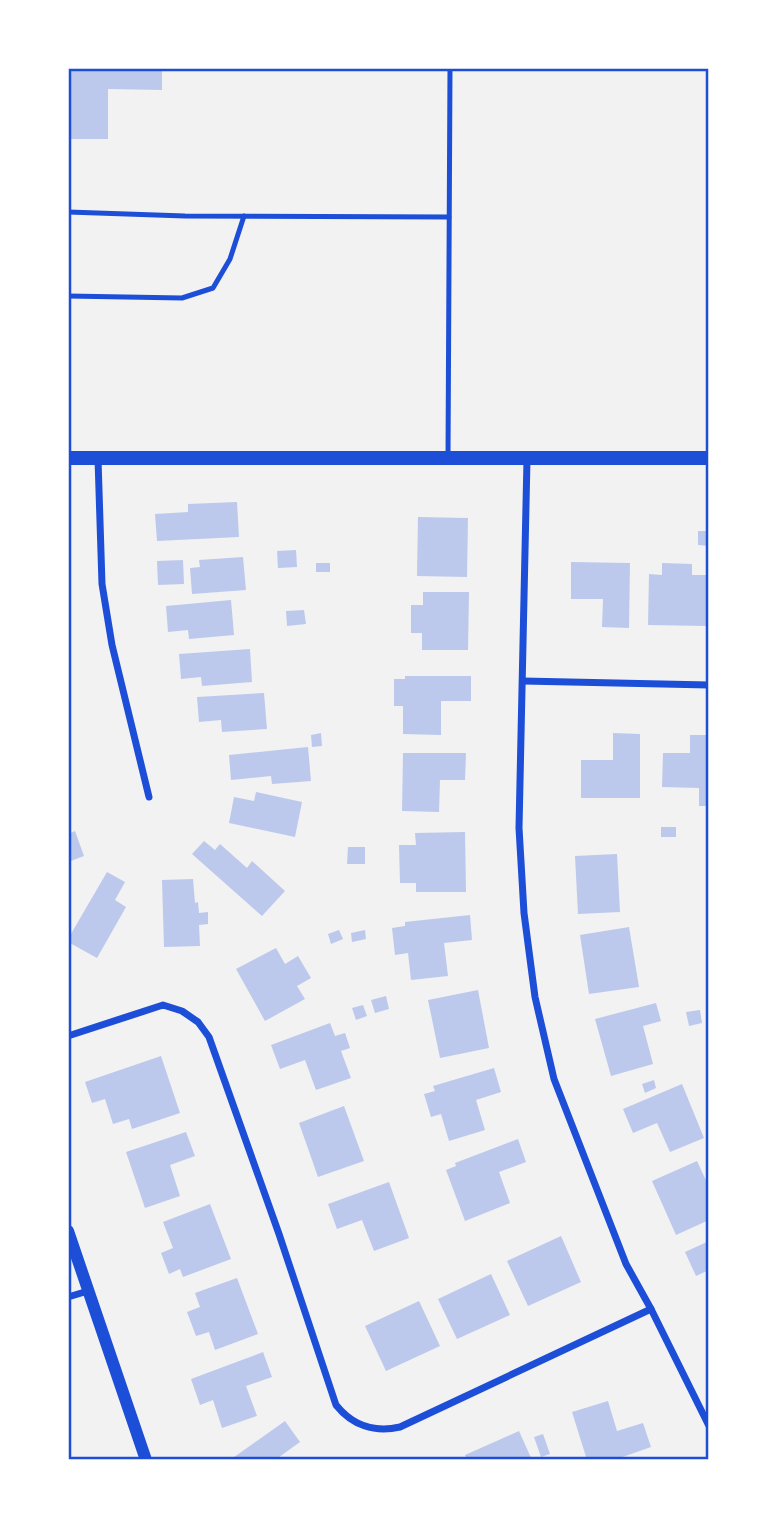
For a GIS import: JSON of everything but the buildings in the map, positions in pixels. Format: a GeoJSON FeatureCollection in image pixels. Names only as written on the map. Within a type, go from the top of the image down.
{"type":"FeatureCollection","features":[{"type":"Feature","properties":{"kind":"main road"},"geometry":{"type":"LineString","coordinates":[[68,458],[709,458]]}},
{"type":"Feature","properties":{"kind":"street"},"geometry":{"type":"LineString","coordinates":[[97,458],[102,584],[112,645],[149,797]]}},
{"type":"Feature","properties":{"kind":"street"},"geometry":{"type":"LineString","coordinates":[[527,459],[519,828],[524,913],[535,997],[554,1079],[626,1264],[709,1426]]}},
{"type":"Feature","properties":{"kind":"street"},"geometry":{"type":"LineString","coordinates":[[523,681],[709,685]]}},
{"type":"Feature","properties":{"kind":"street"},"geometry":{"type":"LineString","coordinates":[[68,1036],[163,1005],[183,1011],[198,1022],[209,1037],[336,1405],[344,1415],[360,1426],[386,1430],[400,1427],[651,1309]]}},
{"type":"Feature","properties":{"kind":"street"},"geometry":{"type":"LineString","coordinates":[[68,1231],[146,1460]]}},
{"type":"Feature","properties":{"kind":"street"},"geometry":{"type":"LineString","coordinates":[[68,1297],[88,1291]]}},
{"type":"Feature","properties":{"kind":"lane"},"geometry":{"type":"LineString","coordinates":[[448,458],[450,68]]}},
{"type":"Feature","properties":{"kind":"lane"},"geometry":{"type":"LineString","coordinates":[[68,212],[449,217]]}},
{"type":"Feature","properties":{"kind":"lane"},"geometry":{"type":"LineString","coordinates":[[68,296],[182,298],[213,288],[230,258],[244,215]]}}]}
